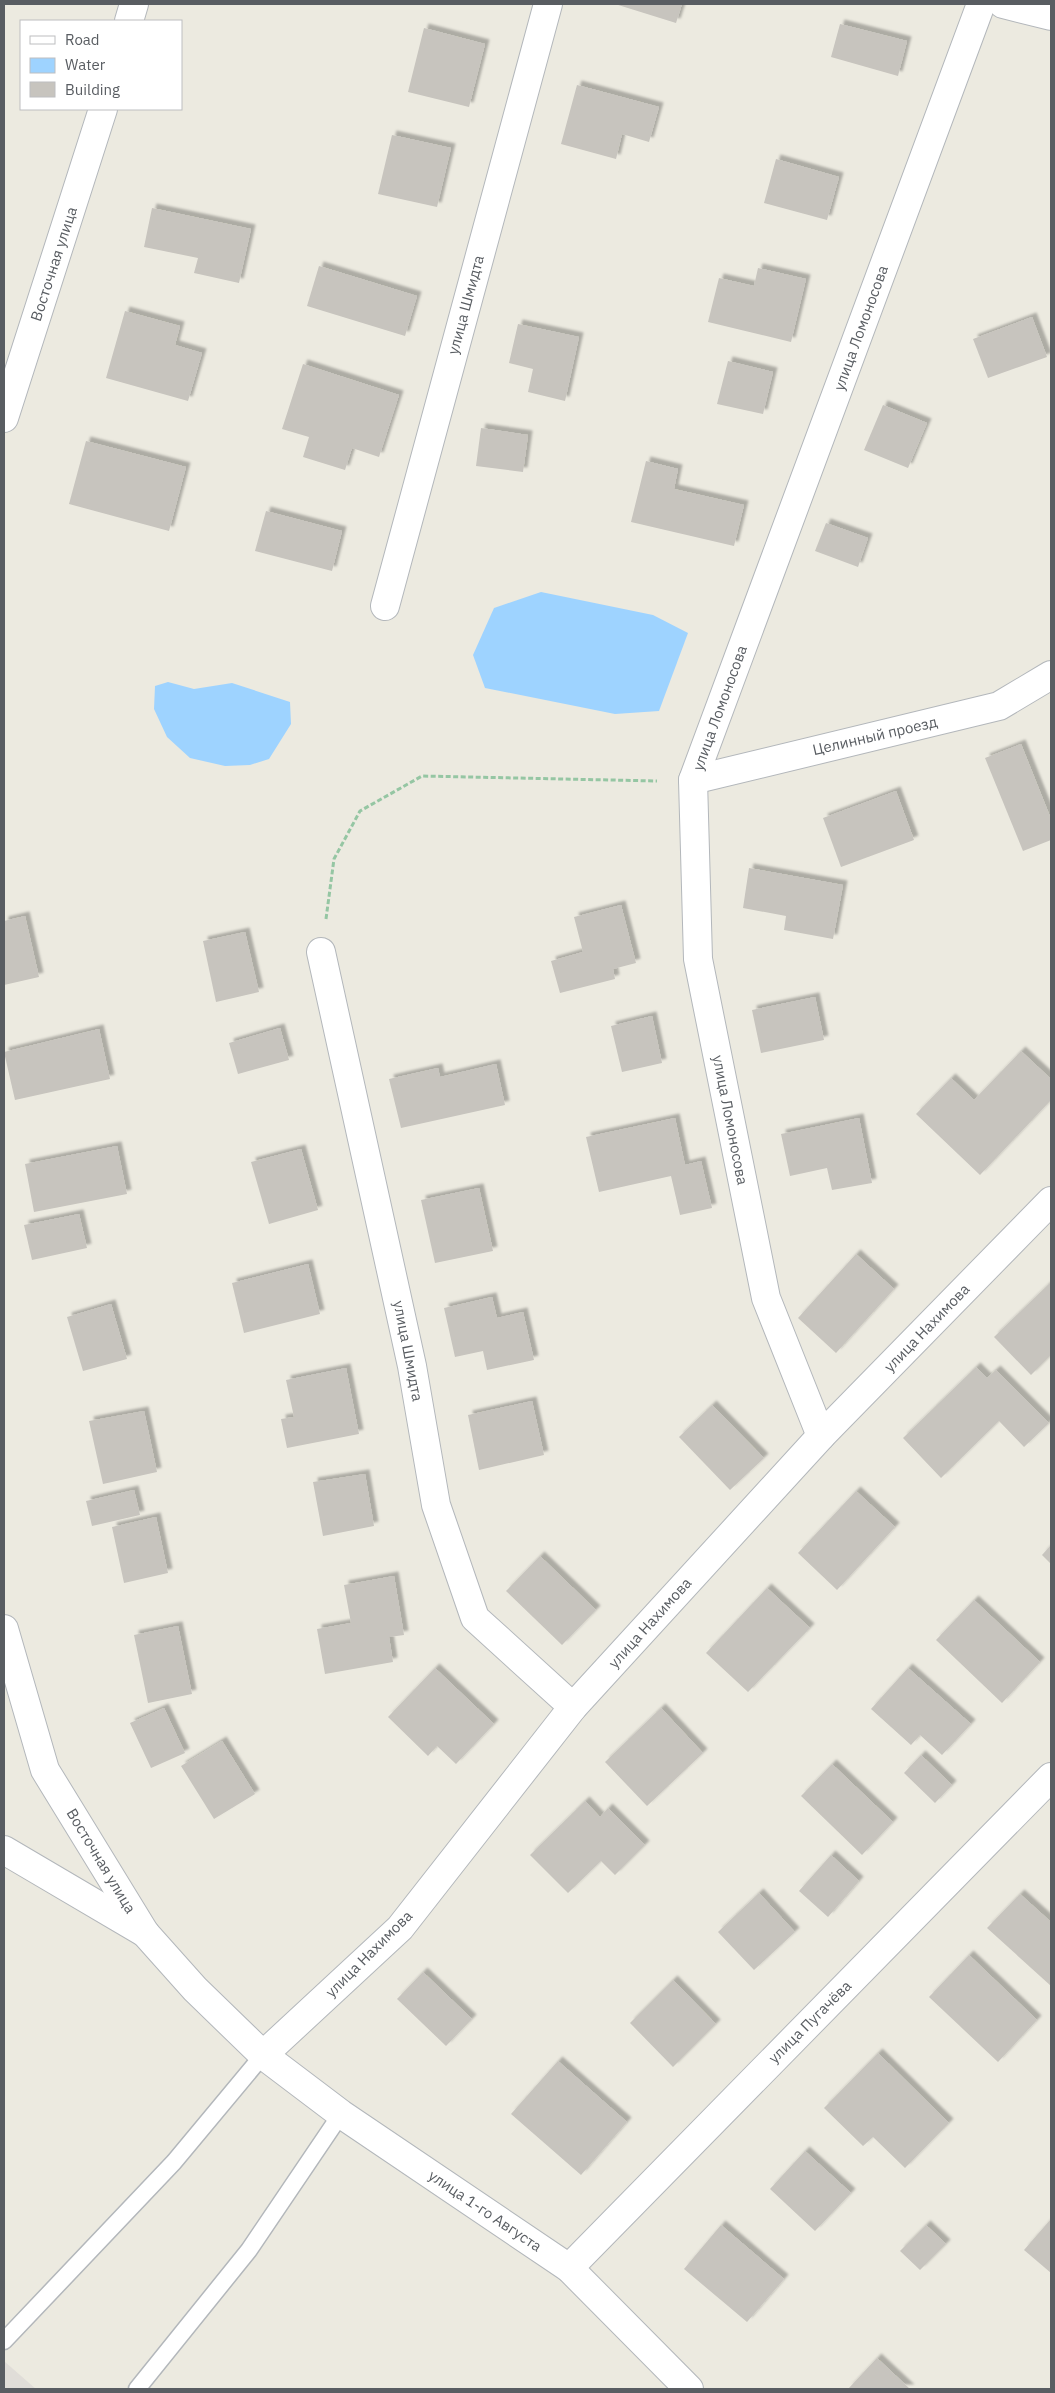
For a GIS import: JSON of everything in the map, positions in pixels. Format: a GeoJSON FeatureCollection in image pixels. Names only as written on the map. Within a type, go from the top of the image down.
{"type":"FeatureCollection","features":[{"type":"Feature","properties":{"kind":"street"},"geometry":{"type":"LineString","coordinates":[[129,20],[134,4]]}},
{"type":"Feature","properties":{"kind":"street","name":"улица Шмидта"},"geometry":{"type":"LineString","coordinates":[[385,606],[548,4]]}},
{"type":"Feature","properties":{"kind":"street","name":"улица Ломоносова"},"geometry":{"type":"LineString","coordinates":[[821,1436],[766,1298],[698,959],[693,780],[981,4]]}},
{"type":"Feature","properties":{"kind":"street"},"geometry":{"type":"LineString","coordinates":[[1003,4],[1051,16]]}},
{"type":"Feature","properties":{"kind":"street","name":"Восточная улица"},"geometry":{"type":"LineString","coordinates":[[4,418],[103,110]]}},
{"type":"Feature","properties":{"kind":"street","name":"Целинный проезд"},"geometry":{"type":"LineString","coordinates":[[693,780],[999,706],[1051,675]]}},
{"type":"Feature","properties":{"kind":"street","name":"улица Шмидта"},"geometry":{"type":"LineString","coordinates":[[321,952],[412,1366],[436,1505],[475,1618],[573,1707]]}},
{"type":"Feature","properties":{"kind":"street","name":"улица Нахимова"},"geometry":{"type":"LineString","coordinates":[[263,2055],[400,1928],[573,1707],[821,1436],[1051,1201]]}},
{"type":"Feature","properties":{"kind":"street","name":"Восточная улица"},"geometry":{"type":"LineString","coordinates":[[4,1629],[45,1770],[145,1933],[195,1989],[263,2055]]}},
{"type":"Feature","properties":{"kind":"street","name":"улица Пугачёва"},"geometry":{"type":"LineString","coordinates":[[569,2268],[1051,1777]]}},
{"type":"Feature","properties":{"kind":"street"},"geometry":{"type":"LineString","coordinates":[[4,1850],[145,1933]]}},
{"type":"Feature","properties":{"kind":"street","name":"улица 1-го Августа"},"geometry":{"type":"LineString","coordinates":[[263,2055],[341,2114],[569,2268],[689,2389]]}},
{"type":"Feature","properties":{"kind":"lane"},"geometry":{"type":"LineString","coordinates":[[4,2341],[174,2162],[263,2055]]}},
{"type":"Feature","properties":{"kind":"lane"},"geometry":{"type":"LineString","coordinates":[[137,2389],[249,2250],[341,2114]]}},
{"type":"Feature","properties":{"kind":"path"},"geometry":{"type":"LineString","coordinates":[[321,952],[334,859],[360,811],[422,776],[630,781],[693,780]]}},
{"type":"Feature","properties":{"kind":"shaded area"},"geometry":{"type":"Polygon","coordinates":[[[4,2361],[36,2389],[4,2389],[4,2361]]]}},
{"type":"Feature","properties":{"kind":"water"},"geometry":{"type":"Polygon","coordinates":[[[541,592],[653,615],[688,633],[659,711],[615,714],[485,688],[473,655],[494,608],[541,592]]]}},
{"type":"Feature","properties":{"kind":"water"},"geometry":{"type":"Polygon","coordinates":[[[168,682],[194,689],[232,683],[290,702],[291,724],[269,759],[250,765],[225,766],[190,758],[167,737],[154,709],[155,686],[168,682]]]}},
{"type":"Feature","properties":{"kind":"building"},"geometry":{"type":"Polygon","coordinates":[[[615,4],[682,4],[676,23],[615,4]]]}},
{"type":"Feature","properties":{"kind":"building"},"geometry":{"type":"Polygon","coordinates":[[[840,24],[907,41],[898,76],[831,57],[840,24]]]}},
{"type":"Feature","properties":{"kind":"building"},"geometry":{"type":"Polygon","coordinates":[[[424,28],[485,44],[469,107],[408,92],[424,28]]]}},
{"type":"Feature","properties":{"kind":"building"},"geometry":{"type":"Polygon","coordinates":[[[577,85],[659,107],[649,142],[622,134],[616,159],[561,144],[577,85]]]}},
{"type":"Feature","properties":{"kind":"building"},"geometry":{"type":"Polygon","coordinates":[[[392,135],[451,148],[437,207],[378,194],[392,135]]]}},
{"type":"Feature","properties":{"kind":"building"},"geometry":{"type":"Polygon","coordinates":[[[776,159],[839,177],[827,220],[764,203],[776,159]]]}},
{"type":"Feature","properties":{"kind":"building"},"geometry":{"type":"Polygon","coordinates":[[[152,208],[251,229],[239,283],[194,273],[198,258],[144,247],[152,208]]]}},
{"type":"Feature","properties":{"kind":"building"},"geometry":{"type":"Polygon","coordinates":[[[319,266],[417,296],[405,336],[307,306],[319,266]]]}},
{"type":"Feature","properties":{"kind":"building"},"geometry":{"type":"Polygon","coordinates":[[[758,268],[806,279],[791,342],[708,322],[719,278],[754,286],[758,268]]]}},
{"type":"Feature","properties":{"kind":"building"},"geometry":{"type":"Polygon","coordinates":[[[125,311],[180,326],[175,345],[202,353],[188,401],[106,378],[125,311]]]}},
{"type":"Feature","properties":{"kind":"building"},"geometry":{"type":"Polygon","coordinates":[[[1032,317],[1047,357],[988,378],[973,339],[1032,317]]]}},
{"type":"Feature","properties":{"kind":"building"},"geometry":{"type":"Polygon","coordinates":[[[518,324],[579,337],[565,401],[528,392],[533,369],[509,363],[518,324]]]}},
{"type":"Feature","properties":{"kind":"building"},"geometry":{"type":"Polygon","coordinates":[[[728,361],[773,372],[763,414],[717,404],[728,361]]]}},
{"type":"Feature","properties":{"kind":"building"},"geometry":{"type":"Polygon","coordinates":[[[303,364],[399,395],[379,457],[352,448],[345,470],[303,457],[309,437],[282,429],[303,364]]]}},
{"type":"Feature","properties":{"kind":"building"},"geometry":{"type":"Polygon","coordinates":[[[883,405],[927,423],[908,468],[864,450],[883,405]]]}},
{"type":"Feature","properties":{"kind":"building"},"geometry":{"type":"Polygon","coordinates":[[[481,428],[528,435],[523,472],[476,466],[481,428]]]}},
{"type":"Feature","properties":{"kind":"building"},"geometry":{"type":"Polygon","coordinates":[[[86,441],[186,467],[169,531],[69,504],[86,441]]]}},
{"type":"Feature","properties":{"kind":"building"},"geometry":{"type":"Polygon","coordinates":[[[646,461],[678,469],[674,489],[744,505],[734,546],[631,522],[646,461]]]}},
{"type":"Feature","properties":{"kind":"building"},"geometry":{"type":"Polygon","coordinates":[[[266,511],[342,531],[332,571],[255,551],[266,511]]]}},
{"type":"Feature","properties":{"kind":"building"},"geometry":{"type":"Polygon","coordinates":[[[826,523],[868,538],[858,567],[815,551],[826,523]]]}},
{"type":"Feature","properties":{"kind":"building"},"geometry":{"type":"Polygon","coordinates":[[[1021,744],[1051,819],[1051,840],[1023,851],[985,758],[1021,744]]]}},
{"type":"Feature","properties":{"kind":"building"},"geometry":{"type":"Polygon","coordinates":[[[896,791],[914,840],[841,867],[823,818],[896,791]]]}},
{"type":"Feature","properties":{"kind":"building"},"geometry":{"type":"Polygon","coordinates":[[[749,868],[843,885],[833,939],[784,930],[786,916],[743,908],[749,868]]]}},
{"type":"Feature","properties":{"kind":"building"},"geometry":{"type":"Polygon","coordinates":[[[621,905],[636,963],[613,969],[615,979],[560,993],[551,961],[583,952],[574,917],[621,905]]]}},
{"type":"Feature","properties":{"kind":"building"},"geometry":{"type":"Polygon","coordinates":[[[25,916],[39,977],[4,985],[4,921],[25,916]]]}},
{"type":"Feature","properties":{"kind":"building"},"geometry":{"type":"Polygon","coordinates":[[[245,932],[259,992],[216,1002],[203,941],[245,932]]]}},
{"type":"Feature","properties":{"kind":"building"},"geometry":{"type":"Polygon","coordinates":[[[815,997],[824,1040],[761,1053],[752,1010],[815,997]]]}},
{"type":"Feature","properties":{"kind":"building"},"geometry":{"type":"Polygon","coordinates":[[[652,1016],[662,1063],[622,1072],[611,1026],[652,1016]]]}},
{"type":"Feature","properties":{"kind":"building"},"geometry":{"type":"Polygon","coordinates":[[[280,1028],[289,1060],[238,1074],[229,1043],[280,1028]]]}},
{"type":"Feature","properties":{"kind":"building"},"geometry":{"type":"Polygon","coordinates":[[[99,1029],[110,1079],[15,1100],[4,1052],[99,1029]]]}},
{"type":"Feature","properties":{"kind":"building"},"geometry":{"type":"Polygon","coordinates":[[[1021,1051],[1051,1079],[1051,1100],[980,1175],[916,1114],[951,1078],[974,1100],[1021,1051]]]}},
{"type":"Feature","properties":{"kind":"building"},"geometry":{"type":"Polygon","coordinates":[[[496,1064],[505,1105],[401,1128],[389,1079],[438,1068],[440,1077],[496,1064]]]}},
{"type":"Feature","properties":{"kind":"building"},"geometry":{"type":"Polygon","coordinates":[[[675,1118],[685,1165],[701,1161],[712,1208],[680,1215],[671,1176],[599,1192],[586,1137],[675,1118]]]}},
{"type":"Feature","properties":{"kind":"building"},"geometry":{"type":"Polygon","coordinates":[[[859,1118],[872,1183],[832,1190],[827,1168],[790,1176],[781,1134],[859,1118]]]}},
{"type":"Feature","properties":{"kind":"building"},"geometry":{"type":"Polygon","coordinates":[[[117,1146],[127,1194],[34,1212],[25,1164],[117,1146]]]}},
{"type":"Feature","properties":{"kind":"building"},"geometry":{"type":"Polygon","coordinates":[[[301,1149],[318,1210],[269,1224],[251,1162],[301,1149]]]}},
{"type":"Feature","properties":{"kind":"building"},"geometry":{"type":"Polygon","coordinates":[[[479,1188],[493,1251],[435,1263],[421,1200],[479,1188]]]}},
{"type":"Feature","properties":{"kind":"building"},"geometry":{"type":"Polygon","coordinates":[[[79,1214],[87,1248],[32,1260],[24,1225],[79,1214]]]}},
{"type":"Feature","properties":{"kind":"building"},"geometry":{"type":"Polygon","coordinates":[[[856,1254],[894,1289],[836,1353],[798,1318],[856,1254]]]}},
{"type":"Feature","properties":{"kind":"building"},"geometry":{"type":"Polygon","coordinates":[[[308,1264],[320,1314],[244,1333],[232,1283],[308,1264]]]}},
{"type":"Feature","properties":{"kind":"building"},"geometry":{"type":"Polygon","coordinates":[[[1051,1282],[1051,1355],[1031,1375],[994,1337],[1051,1282]]]}},
{"type":"Feature","properties":{"kind":"building"},"geometry":{"type":"Polygon","coordinates":[[[492,1297],[497,1318],[523,1312],[534,1360],[487,1370],[483,1351],[455,1357],[444,1308],[492,1297]]]}},
{"type":"Feature","properties":{"kind":"building"},"geometry":{"type":"Polygon","coordinates":[[[111,1304],[127,1359],[83,1371],[67,1317],[111,1304]]]}},
{"type":"Feature","properties":{"kind":"building"},"geometry":{"type":"Polygon","coordinates":[[[976,1367],[987,1378],[996,1370],[1049,1423],[1024,1447],[999,1421],[941,1478],[903,1438],[976,1367]]]}},
{"type":"Feature","properties":{"kind":"building"},"geometry":{"type":"Polygon","coordinates":[[[346,1368],[359,1434],[287,1448],[281,1419],[294,1417],[286,1380],[346,1368]]]}},
{"type":"Feature","properties":{"kind":"building"},"geometry":{"type":"Polygon","coordinates":[[[532,1401],[544,1455],[479,1470],[468,1415],[532,1401]]]}},
{"type":"Feature","properties":{"kind":"building"},"geometry":{"type":"Polygon","coordinates":[[[712,1405],[764,1458],[730,1490],[679,1437],[712,1405]]]}},
{"type":"Feature","properties":{"kind":"building"},"geometry":{"type":"Polygon","coordinates":[[[144,1411],[157,1472],[103,1484],[89,1421],[144,1411]]]}},
{"type":"Feature","properties":{"kind":"building"},"geometry":{"type":"Polygon","coordinates":[[[365,1474],[374,1526],[323,1536],[313,1482],[365,1474]]]}},
{"type":"Feature","properties":{"kind":"building"},"geometry":{"type":"Polygon","coordinates":[[[134,1490],[140,1515],[92,1526],[86,1501],[134,1490]]]}},
{"type":"Feature","properties":{"kind":"building"},"geometry":{"type":"Polygon","coordinates":[[[856,1491],[895,1527],[837,1590],[798,1553],[856,1491]]]}},
{"type":"Feature","properties":{"kind":"building"},"geometry":{"type":"Polygon","coordinates":[[[156,1517],[168,1573],[124,1583],[112,1527],[156,1517]]]}},
{"type":"Feature","properties":{"kind":"building"},"geometry":{"type":"Polygon","coordinates":[[[1051,1545],[1051,1564],[1042,1555],[1051,1545]]]}},
{"type":"Feature","properties":{"kind":"building"},"geometry":{"type":"Polygon","coordinates":[[[540,1556],[596,1610],[562,1645],[506,1591],[540,1556]]]}},
{"type":"Feature","properties":{"kind":"building"},"geometry":{"type":"Polygon","coordinates":[[[394,1576],[404,1635],[389,1637],[393,1662],[325,1674],[317,1629],[351,1623],[344,1585],[394,1576]]]}},
{"type":"Feature","properties":{"kind":"building"},"geometry":{"type":"Polygon","coordinates":[[[767,1588],[810,1628],[748,1692],[706,1653],[767,1588]]]}},
{"type":"Feature","properties":{"kind":"building"},"geometry":{"type":"Polygon","coordinates":[[[974,1600],[1040,1662],[1002,1703],[936,1640],[974,1600]]]}},
{"type":"Feature","properties":{"kind":"building"},"geometry":{"type":"Polygon","coordinates":[[[178,1626],[192,1694],[148,1703],[134,1635],[178,1626]]]}},
{"type":"Feature","properties":{"kind":"building"},"geometry":{"type":"Polygon","coordinates":[[[435,1668],[494,1724],[456,1764],[437,1746],[428,1756],[388,1717],[435,1668]]]}},
{"type":"Feature","properties":{"kind":"building"},"geometry":{"type":"Polygon","coordinates":[[[908,1668],[971,1724],[942,1755],[920,1735],[911,1745],[871,1709],[908,1668]]]}},
{"type":"Feature","properties":{"kind":"building"},"geometry":{"type":"Polygon","coordinates":[[[164,1708],[185,1753],[151,1768],[130,1723],[164,1708]]]}},
{"type":"Feature","properties":{"kind":"building"},"geometry":{"type":"Polygon","coordinates":[[[661,1708],[703,1753],[647,1806],[605,1762],[661,1708]]]}},
{"type":"Feature","properties":{"kind":"building"},"geometry":{"type":"Polygon","coordinates":[[[222,1741],[255,1794],[214,1819],[181,1766],[222,1741]]]}},
{"type":"Feature","properties":{"kind":"building"},"geometry":{"type":"Polygon","coordinates":[[[921,1755],[952,1785],[935,1803],[904,1773],[921,1755]]]}},
{"type":"Feature","properties":{"kind":"building"},"geometry":{"type":"Polygon","coordinates":[[[832,1764],[893,1822],[862,1855],[801,1796],[832,1764]]]}},
{"type":"Feature","properties":{"kind":"building"},"geometry":{"type":"Polygon","coordinates":[[[585,1801],[600,1817],[608,1808],[645,1845],[615,1875],[601,1861],[568,1893],[530,1855],[585,1801]]]}},
{"type":"Feature","properties":{"kind":"building"},"geometry":{"type":"Polygon","coordinates":[[[831,1855],[859,1881],[828,1917],[799,1891],[831,1855]]]}},
{"type":"Feature","properties":{"kind":"building"},"geometry":{"type":"Polygon","coordinates":[[[759,1893],[795,1932],[754,1970],[718,1932],[759,1893]]]}},
{"type":"Feature","properties":{"kind":"building"},"geometry":{"type":"Polygon","coordinates":[[[1020,1894],[1051,1922],[1051,1986],[987,1928],[1020,1894]]]}},
{"type":"Feature","properties":{"kind":"building"},"geometry":{"type":"Polygon","coordinates":[[[969,1955],[1037,2020],[998,2062],[929,1997],[969,1955]]]}},
{"type":"Feature","properties":{"kind":"building"},"geometry":{"type":"Polygon","coordinates":[[[423,1972],[472,2019],[446,2046],[397,1999],[423,1972]]]}},
{"type":"Feature","properties":{"kind":"building"},"geometry":{"type":"Polygon","coordinates":[[[673,1980],[716,2024],[673,2067],[630,2023],[673,1980]]]}},
{"type":"Feature","properties":{"kind":"building"},"geometry":{"type":"Polygon","coordinates":[[[878,2053],[949,2123],[905,2168],[873,2137],[863,2146],[824,2108],[878,2053]]]}},
{"type":"Feature","properties":{"kind":"building"},"geometry":{"type":"Polygon","coordinates":[[[558,2061],[627,2122],[581,2175],[511,2114],[558,2061]]]}},
{"type":"Feature","properties":{"kind":"building"},"geometry":{"type":"Polygon","coordinates":[[[805,2151],[851,2193],[815,2231],[770,2189],[805,2151]]]}},
{"type":"Feature","properties":{"kind":"building"},"geometry":{"type":"Polygon","coordinates":[[[1051,2219],[1051,2273],[1024,2250],[1051,2219]]]}},
{"type":"Feature","properties":{"kind":"building"},"geometry":{"type":"Polygon","coordinates":[[[721,2225],[784,2279],[747,2322],[684,2269],[721,2225]]]}},
{"type":"Feature","properties":{"kind":"building"},"geometry":{"type":"Polygon","coordinates":[[[926,2225],[946,2244],[920,2270],[900,2251],[926,2225]]]}},
{"type":"Feature","properties":{"kind":"building"},"geometry":{"type":"Polygon","coordinates":[[[877,2358],[910,2389],[848,2389],[877,2358]]]}}]}
